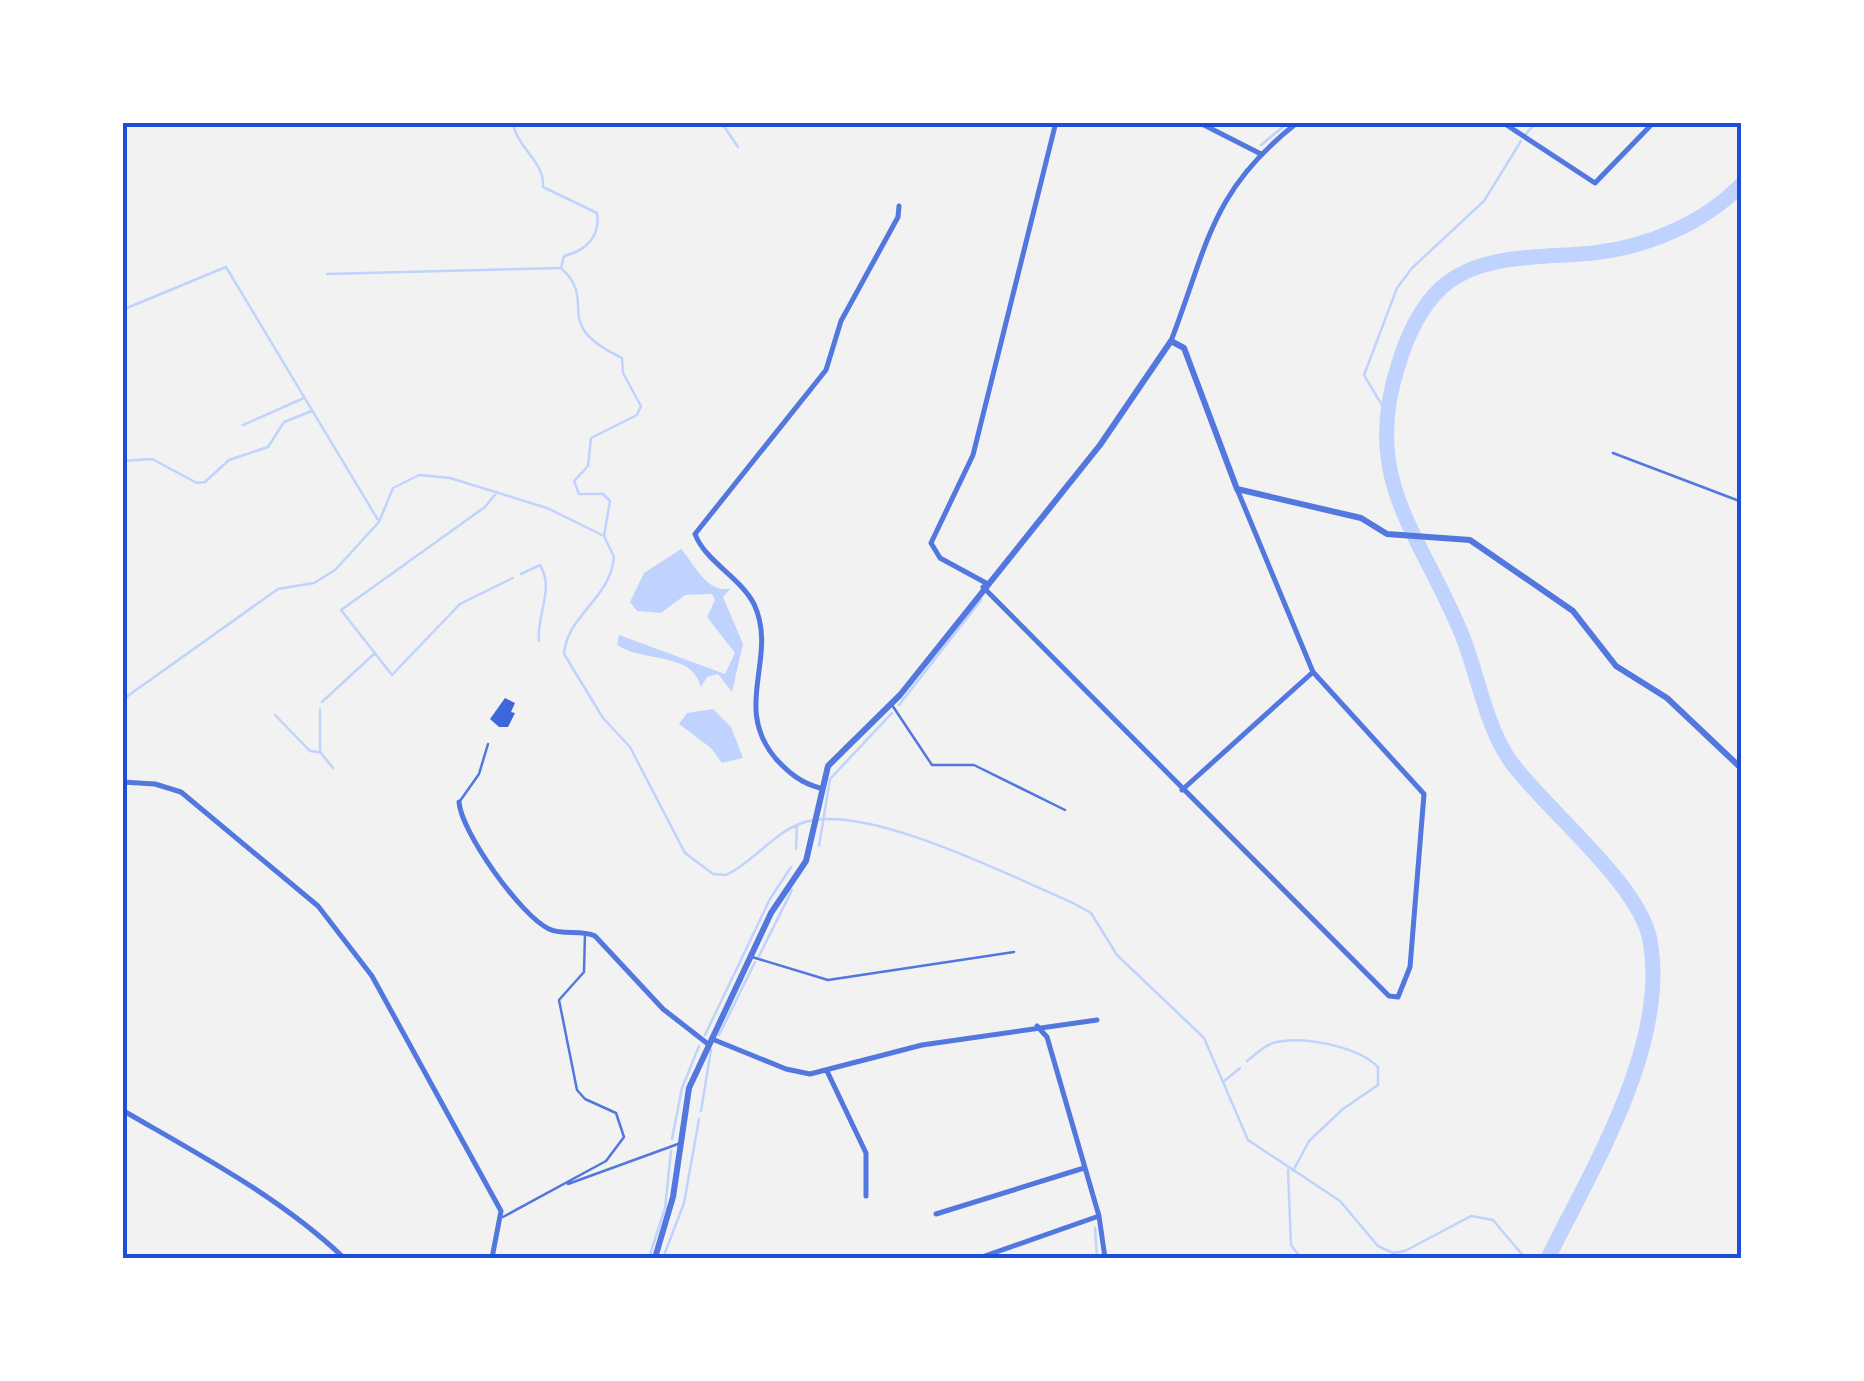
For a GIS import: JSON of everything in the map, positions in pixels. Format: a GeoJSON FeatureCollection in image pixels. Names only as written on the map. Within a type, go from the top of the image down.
{"type":"FeatureCollection","features":[{"type":"Feature","properties":{"kind":"street"},"geometry":{"type":"LineString","coordinates":[[1056,122],[974,455],[931,544],[940,558],[984,585],[1389,996],[1401,995],[1410,967],[1424,794],[1313,672],[1184,348],[1171,342]]}},
{"type":"Feature","properties":{"kind":"street"},"geometry":{"type":"LineString","coordinates":[[1198,122],[1261,154]]}},
{"type":"Feature","properties":{"kind":"street"},"geometry":{"type":"LineString","coordinates":[[655,1258],[673,1197],[689,1088],[751,956],[810,850],[820,788],[828,766],[892,704],[1100,445],[1171,342],[1207,233],[1236,182],[1298,122]]}},
{"type":"Feature","properties":{"kind":"street"},"geometry":{"type":"LineString","coordinates":[[1502,122],[1595,183],[1654,122]]}},
{"type":"Feature","properties":{"kind":"street"},"geometry":{"type":"LineString","coordinates":[[820,788],[792,775],[762,740],[754,705],[762,640],[758,616],[738,582],[695,534],[826,370],[841,321],[898,217],[899,206]]}},
{"type":"Feature","properties":{"kind":"street"},"geometry":{"type":"LineString","coordinates":[[1237,489],[1361,518],[1394,536],[1462,537],[1573,611],[1616,666],[1668,698],[1742,769]]}},
{"type":"Feature","properties":{"kind":"street"},"geometry":{"type":"LineString","coordinates":[[1182,790],[1313,672]]}},
{"type":"Feature","properties":{"kind":"street"},"geometry":{"type":"LineString","coordinates":[[122,782],[156,784],[182,792],[326,913],[372,976],[503,1218],[492,1258]]}},
{"type":"Feature","properties":{"kind":"street"},"geometry":{"type":"LineString","coordinates":[[459,802],[483,854],[538,922],[556,932],[585,932],[602,942],[670,1016],[709,1041],[796,1072],[827,1071],[922,1046],[1037,1026],[1097,1020]]}},
{"type":"Feature","properties":{"kind":"street"},"geometry":{"type":"LineString","coordinates":[[1037,1026],[1047,1037],[1100,1216],[1105,1258]]}},
{"type":"Feature","properties":{"kind":"street"},"geometry":{"type":"LineString","coordinates":[[827,1071],[867,1158],[866,1196]]}},
{"type":"Feature","properties":{"kind":"street"},"geometry":{"type":"LineString","coordinates":[[122,1110],[230,1174],[312,1230],[344,1258]]}},
{"type":"Feature","properties":{"kind":"street"},"geometry":{"type":"LineString","coordinates":[[936,1214],[1084,1168]]}},
{"type":"Feature","properties":{"kind":"street"},"geometry":{"type":"LineString","coordinates":[[979,1258],[1100,1216]]}},
{"type":"Feature","properties":{"kind":"lane"},"geometry":{"type":"LineString","coordinates":[[1613,453],[1742,502]]}},
{"type":"Feature","properties":{"kind":"lane"},"geometry":{"type":"LineString","coordinates":[[892,704],[932,765],[974,764],[1065,810]]}},
{"type":"Feature","properties":{"kind":"lane"},"geometry":{"type":"LineString","coordinates":[[459,802],[479,774],[488,744]]}},
{"type":"Feature","properties":{"kind":"lane"},"geometry":{"type":"LineString","coordinates":[[503,1218],[606,1161],[624,1136],[616,1113],[585,1099],[573,1076],[559,1000],[586,967],[585,932]]}},
{"type":"Feature","properties":{"kind":"lane"},"geometry":{"type":"LineString","coordinates":[[751,956],[828,980],[1014,952]]}},
{"type":"Feature","properties":{"kind":"lane"},"geometry":{"type":"LineString","coordinates":[[563,1185],[679,1144]]}},
{"type":"Feature","properties":{"kind":"water"},"geometry":{"type":"Polygon","coordinates":[[[681,549],[709,583],[731,588],[723,597],[743,644],[732,692],[718,674],[707,677],[701,687],[696,676],[678,663],[617,645],[619,635],[725,674],[735,653],[707,617],[715,600],[712,594],[685,595],[661,613],[637,611],[630,602],[644,573],[681,549]]]}},
{"type":"Feature","properties":{"kind":"water"},"geometry":{"type":"Polygon","coordinates":[[[713,709],[731,727],[743,758],[722,763],[711,748],[679,724],[687,713],[713,709]]]}},
{"type":"Feature","properties":{"kind":"building"},"geometry":{"type":"Polygon","coordinates":[[[505,698],[515,703],[511,712],[515,713],[508,727],[499,727],[490,719],[505,698]]]}},
{"type":"Feature","properties":{"kind":"waterway"},"geometry":{"type":"LineString","coordinates":[[513,122],[519,139],[540,170],[543,187],[597,213],[594,236],[585,247],[564,256],[561,268],[577,292],[580,323],[600,346],[622,358],[623,373],[641,406],[637,415],[591,438],[588,466],[574,481],[579,494],[603,494],[610,501],[604,536]]}},
{"type":"Feature","properties":{"kind":"waterway"},"geometry":{"type":"LineString","coordinates":[[721,122],[738,147]]}},
{"type":"Feature","properties":{"kind":"waterway"},"geometry":{"type":"LineString","coordinates":[[1261,145],[1289,122]]}},
{"type":"Feature","properties":{"kind":"waterway"},"geometry":{"type":"LineString","coordinates":[[1526,134],[1536,122]]}},
{"type":"Feature","properties":{"kind":"waterway"},"geometry":{"type":"LineString","coordinates":[[1386,412],[1364,375],[1397,288],[1412,268],[1484,201],[1521,141]]}},
{"type":"Feature","properties":{"kind":"waterway"},"geometry":{"type":"LineString","coordinates":[[1548,1258],[1605,1145],[1638,1062],[1653,980],[1650,940],[1629,895],[1502,748],[1462,635],[1401,506],[1391,475],[1388,406],[1398,366],[1415,324],[1433,296],[1457,276],[1494,262],[1614,250],[1654,239],[1693,221],[1742,184]]}},
{"type":"Feature","properties":{"kind":"waterway"},"geometry":{"type":"LineString","coordinates":[[122,310],[226,267],[378,520]]}},
{"type":"Feature","properties":{"kind":"waterway"},"geometry":{"type":"LineString","coordinates":[[327,274],[560,268]]}},
{"type":"Feature","properties":{"kind":"waterway"},"geometry":{"type":"LineString","coordinates":[[243,425],[304,398]]}},
{"type":"Feature","properties":{"kind":"waterway"},"geometry":{"type":"LineString","coordinates":[[122,461],[152,459],[197,483],[205,482],[229,460],[268,447],[284,422],[312,411]]}},
{"type":"Feature","properties":{"kind":"waterway"},"geometry":{"type":"LineString","coordinates":[[122,700],[278,589],[314,583],[335,570],[379,522],[393,488],[419,475],[450,478],[547,508],[604,536],[614,557],[605,584],[573,628],[564,654],[603,718],[630,747],[685,853],[713,874],[726,875],[802,823],[829,819],[862,823],[938,845],[1071,902],[1091,913],[1117,955],[1204,1038],[1248,1140],[1340,1201],[1378,1246],[1393,1253],[1405,1251],[1471,1216],[1493,1220],[1525,1258]]}},
{"type":"Feature","properties":{"kind":"waterway"},"geometry":{"type":"LineString","coordinates":[[497,492],[485,507],[341,610],[392,675],[460,604],[513,578]]}},
{"type":"Feature","properties":{"kind":"waterway"},"geometry":{"type":"LineString","coordinates":[[521,574],[540,565],[544,574],[539,641]]}},
{"type":"Feature","properties":{"kind":"waterway"},"geometry":{"type":"LineString","coordinates":[[899,705],[981,600]]}},
{"type":"Feature","properties":{"kind":"waterway"},"geometry":{"type":"LineString","coordinates":[[322,702],[375,653]]}},
{"type":"Feature","properties":{"kind":"waterway"},"geometry":{"type":"LineString","coordinates":[[320,709],[320,752],[333,768]]}},
{"type":"Feature","properties":{"kind":"waterway"},"geometry":{"type":"LineString","coordinates":[[819,846],[830,779],[892,713]]}},
{"type":"Feature","properties":{"kind":"waterway"},"geometry":{"type":"LineString","coordinates":[[275,715],[310,751],[318,752]]}},
{"type":"Feature","properties":{"kind":"waterway"},"geometry":{"type":"LineString","coordinates":[[796,849],[797,825]]}},
{"type":"Feature","properties":{"kind":"waterway"},"geometry":{"type":"LineString","coordinates":[[705,1035],[770,899],[791,867]]}},
{"type":"Feature","properties":{"kind":"waterway"},"geometry":{"type":"LineString","coordinates":[[759,956],[792,890]]}},
{"type":"Feature","properties":{"kind":"waterway"},"geometry":{"type":"LineString","coordinates":[[719,1035],[755,962]]}},
{"type":"Feature","properties":{"kind":"waterway"},"geometry":{"type":"LineString","coordinates":[[1247,1061],[1269,1044],[1298,1040],[1343,1048],[1378,1067],[1378,1085],[1343,1109],[1309,1141],[1293,1171]]}},
{"type":"Feature","properties":{"kind":"waterway"},"geometry":{"type":"LineString","coordinates":[[672,1139],[682,1088],[699,1046]]}},
{"type":"Feature","properties":{"kind":"waterway"},"geometry":{"type":"LineString","coordinates":[[701,1111],[711,1050]]}},
{"type":"Feature","properties":{"kind":"waterway"},"geometry":{"type":"LineString","coordinates":[[1223,1082],[1240,1068]]}},
{"type":"Feature","properties":{"kind":"waterway"},"geometry":{"type":"LineString","coordinates":[[663,1258],[684,1203],[699,1119]]}},
{"type":"Feature","properties":{"kind":"waterway"},"geometry":{"type":"LineString","coordinates":[[649,1258],[665,1208],[671,1151]]}},
{"type":"Feature","properties":{"kind":"waterway"},"geometry":{"type":"LineString","coordinates":[[1288,1170],[1291,1245],[1301,1258]]}},
{"type":"Feature","properties":{"kind":"waterway"},"geometry":{"type":"LineString","coordinates":[[1095,1228],[1097,1258]]}}]}
